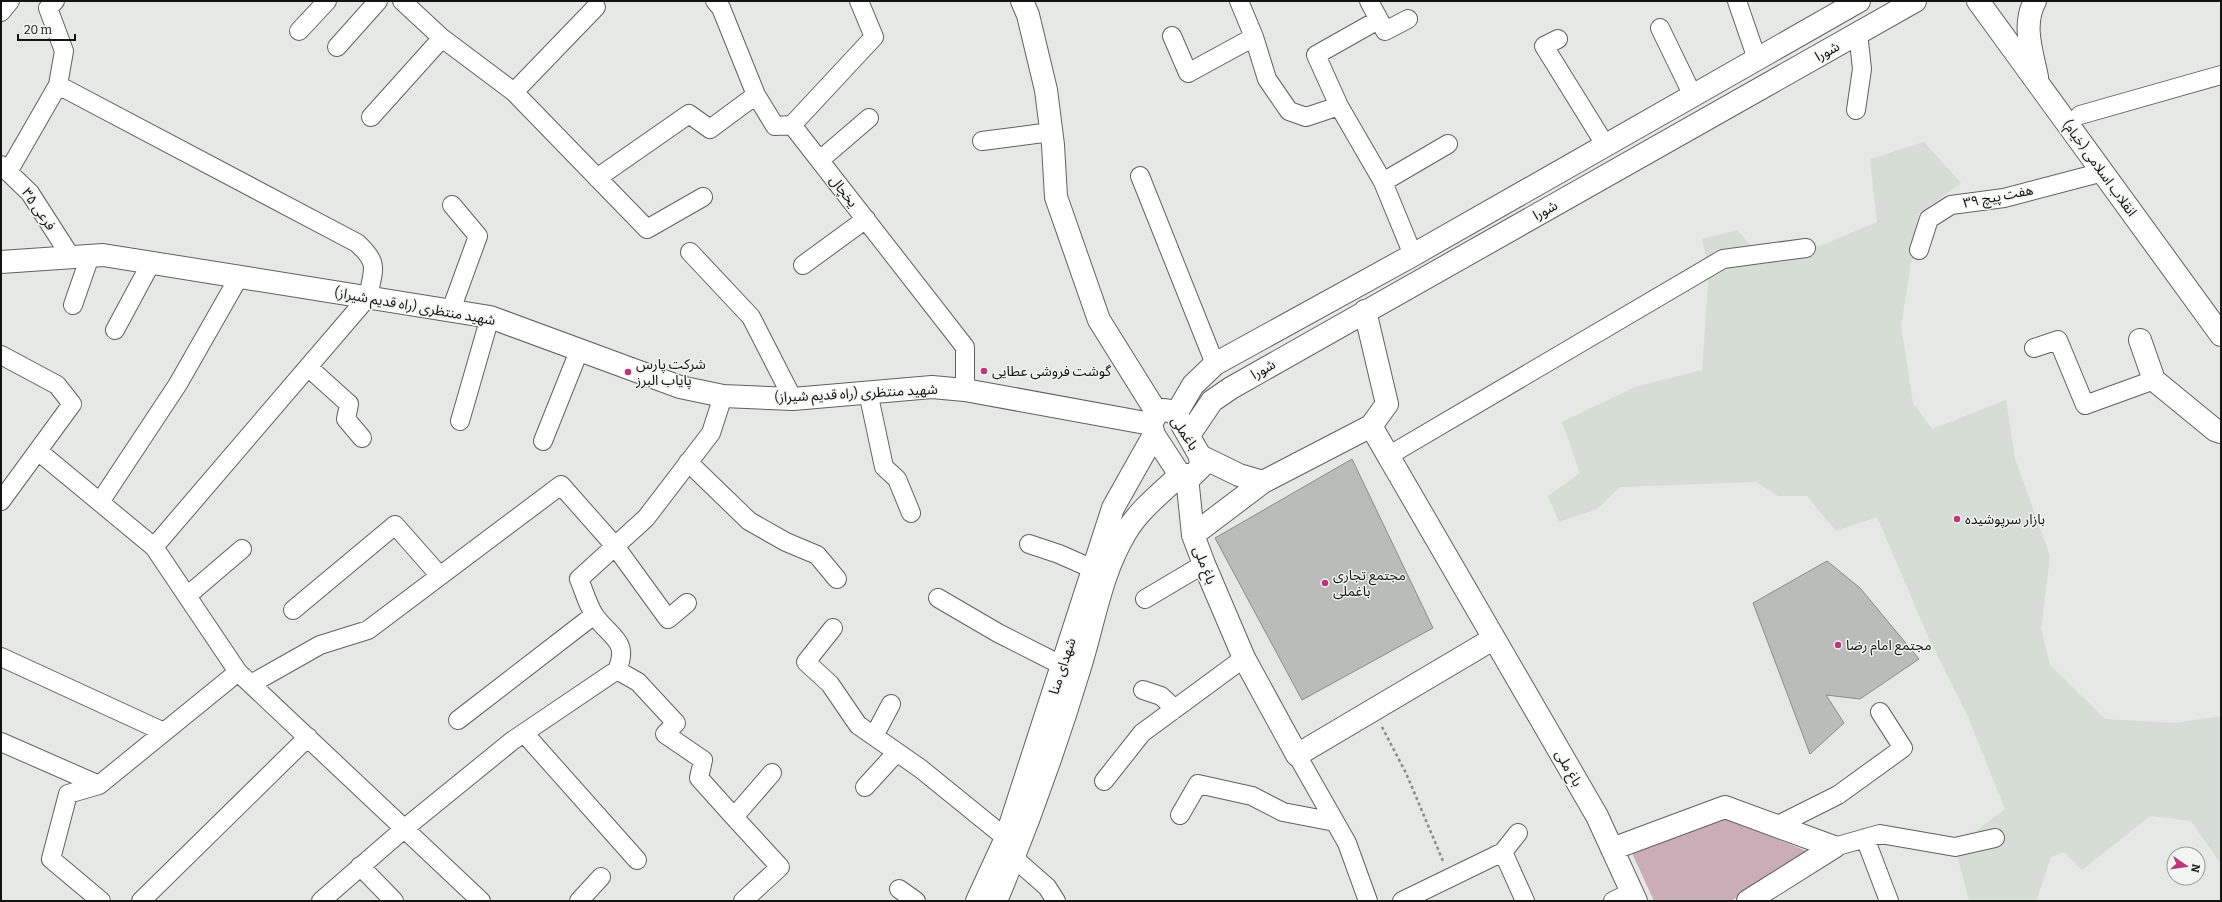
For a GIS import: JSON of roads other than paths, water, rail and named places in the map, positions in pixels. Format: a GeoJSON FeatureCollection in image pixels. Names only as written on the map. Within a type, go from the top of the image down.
{"type":"FeatureCollection","features":[{"type":"Feature","properties":{"kind":"street"},"geometry":{"type":"LineString","coordinates":[[1,12],[10,1]]}},
{"type":"Feature","properties":{"kind":"street"},"geometry":{"type":"LineString","coordinates":[[299,31],[327,1]]}},
{"type":"Feature","properties":{"kind":"street"},"geometry":{"type":"LineString","coordinates":[[337,47],[378,1]]}},
{"type":"Feature","properties":{"kind":"street"},"geometry":{"type":"LineString","coordinates":[[402,1],[442,38],[514,92],[647,229],[703,197]]}},
{"type":"Feature","properties":{"kind":"street"},"geometry":{"type":"LineString","coordinates":[[715,1],[721,8],[756,95],[775,126],[792,125],[874,37],[859,1]]}},
{"type":"Feature","properties":{"kind":"street"},"geometry":{"type":"LineString","coordinates":[[1022,1],[1028,15],[1046,90],[1052,132],[1056,196],[1099,320],[1159,422]]}},
{"type":"Feature","properties":{"kind":"street"},"geometry":{"type":"LineString","coordinates":[[1239,1],[1254,38],[1267,79],[1289,111],[1306,117],[1339,106]]}},
{"type":"Feature","properties":{"kind":"street"},"geometry":{"type":"LineString","coordinates":[[1369,1],[1385,31],[1408,19]]}},
{"type":"Feature","properties":{"kind":"street"},"geometry":{"type":"LineString","coordinates":[[1737,1],[1757,60]]}},
{"type":"Feature","properties":{"kind":"street","name":"شورا"},"geometry":{"type":"LineString","coordinates":[[1159,422],[1193,385],[1215,364],[1413,255],[1860,1]]}},
{"type":"Feature","properties":{"kind":"street","name":"شورا"},"geometry":{"type":"LineString","coordinates":[[1189,435],[1212,401],[1365,311],[1915,1]]}},
{"type":"Feature","properties":{"kind":"street","name":"انقلاب اسلامی (خیام)"},"geometry":{"type":"LineString","coordinates":[[1978,1],[2221,335]]}},
{"type":"Feature","properties":{"kind":"street"},"geometry":{"type":"LineString","coordinates":[[2034,1],[2030,9],[2027,29],[2039,84]]}},
{"type":"Feature","properties":{"kind":"street"},"geometry":{"type":"LineString","coordinates":[[4,169],[58,85],[64,51],[48,3]]}},
{"type":"Feature","properties":{"kind":"street"},"geometry":{"type":"LineString","coordinates":[[514,92],[596,7]]}},
{"type":"Feature","properties":{"kind":"street"},"geometry":{"type":"LineString","coordinates":[[1378,20],[1316,55],[1339,106],[1383,182],[1413,255]]}},
{"type":"Feature","properties":{"kind":"street"},"geometry":{"type":"LineString","coordinates":[[1660,28],[1693,96]]}},
{"type":"Feature","properties":{"kind":"street"},"geometry":{"type":"LineString","coordinates":[[1856,110],[1862,70],[1858,33]]}},
{"type":"Feature","properties":{"kind":"street"},"geometry":{"type":"LineString","coordinates":[[1172,36],[1188,73],[1254,38]]}},
{"type":"Feature","properties":{"kind":"street"},"geometry":{"type":"LineString","coordinates":[[371,117],[442,38]]}},
{"type":"Feature","properties":{"kind":"street"},"geometry":{"type":"LineString","coordinates":[[1558,39],[1544,46],[1606,146]]}},
{"type":"Feature","properties":{"kind":"street"},"geometry":{"type":"LineString","coordinates":[[2080,115],[2221,75]]}},
{"type":"Feature","properties":{"kind":"street"},"geometry":{"type":"LineString","coordinates":[[58,85],[357,243],[371,256],[374,265],[368,297],[154,547]]}},
{"type":"Feature","properties":{"kind":"street"},"geometry":{"type":"LineString","coordinates":[[597,178],[689,114],[710,129],[756,95]]}},
{"type":"Feature","properties":{"kind":"street"},"geometry":{"type":"LineString","coordinates":[[820,160],[869,118]]}},
{"type":"Feature","properties":{"kind":"street","name":"یخچال"},"geometry":{"type":"LineString","coordinates":[[792,125],[964,347],[965,390]]}},
{"type":"Feature","properties":{"kind":"street"},"geometry":{"type":"LineString","coordinates":[[982,141],[1052,132]]}},
{"type":"Feature","properties":{"kind":"street"},"geometry":{"type":"LineString","coordinates":[[1383,182],[1448,144]]}},
{"type":"Feature","properties":{"kind":"street","name":"فرعی ۳۵"},"geometry":{"type":"LineString","coordinates":[[4,169],[30,193],[81,256]]}},
{"type":"Feature","properties":{"kind":"street","name":"هفت پیچ ۳۹"},"geometry":{"type":"LineString","coordinates":[[1920,250],[1929,219],[1951,205],[2004,198],[2103,172]]}},
{"type":"Feature","properties":{"kind":"street"},"geometry":{"type":"LineString","coordinates":[[1140,176],[1215,364]]}},
{"type":"Feature","properties":{"kind":"street"},"geometry":{"type":"LineString","coordinates":[[451,310],[478,236],[452,205]]}},
{"type":"Feature","properties":{"kind":"street"},"geometry":{"type":"LineString","coordinates":[[803,265],[866,219]]}},
{"type":"Feature","properties":{"kind":"street"},"geometry":{"type":"LineString","coordinates":[[1388,456],[1723,259],[1806,248]]}},
{"type":"Feature","properties":{"kind":"street"},"geometry":{"type":"LineString","coordinates":[[690,252],[751,318],[793,398]]}},
{"type":"Feature","properties":{"kind":"street","name":"شهید منتظری (راه قدیم شیراز)"},"geometry":{"type":"LineString","coordinates":[[1,262],[103,255],[490,317],[680,387],[723,396],[793,398],[932,387],[965,390],[1159,422]]}},
{"type":"Feature","properties":{"kind":"street"},"geometry":{"type":"LineString","coordinates":[[73,305],[81,256]]}},
{"type":"Feature","properties":{"kind":"street"},"geometry":{"type":"LineString","coordinates":[[115,330],[151,263]]}},
{"type":"Feature","properties":{"kind":"street"},"geometry":{"type":"LineString","coordinates":[[100,502],[178,384],[239,277]]}},
{"type":"Feature","properties":{"kind":"street"},"geometry":{"type":"LineString","coordinates":[[1365,311],[1386,404],[1371,426]]}},
{"type":"Feature","properties":{"kind":"street"},"geometry":{"type":"LineString","coordinates":[[460,421],[490,317]]}},
{"type":"Feature","properties":{"kind":"street"},"geometry":{"type":"LineString","coordinates":[[2034,348],[2058,340],[2084,405],[2154,380]]}},
{"type":"Feature","properties":{"kind":"street"},"geometry":{"type":"LineString","coordinates":[[2140,340],[2154,380],[2215,430],[2221,432]]}},
{"type":"Feature","properties":{"kind":"street"},"geometry":{"type":"LineString","coordinates":[[543,441],[579,351]]}},
{"type":"Feature","properties":{"kind":"street"},"geometry":{"type":"LineString","coordinates":[[1,354],[57,385],[72,404],[1,501]]}},
{"type":"Feature","properties":{"kind":"street"},"geometry":{"type":"LineString","coordinates":[[308,367],[350,404],[346,419],[362,438]]}},
{"type":"Feature","properties":{"kind":"street"},"geometry":{"type":"LineString","coordinates":[[868,392],[884,467],[897,479],[911,513]]}},
{"type":"Feature","properties":{"kind":"street"},"geometry":{"type":"LineString","coordinates":[[321,901],[405,828],[524,732],[617,670],[623,657],[621,646],[594,615],[579,579],[646,518],[711,433],[723,396]]}},
{"type":"Feature","properties":{"kind":"street","name":"باغملی"},"geometry":{"type":"LineString","coordinates":[[1159,422],[1189,435],[1200,456],[1202,464],[1199,471],[1184,476],[1159,422]]}},
{"type":"Feature","properties":{"kind":"street","name":"شهدای منا"},"geometry":{"type":"LineString","coordinates":[[996,901],[1014,858],[1060,732],[1100,572],[1113,508],[1159,422]]}},
{"type":"Feature","properties":{"kind":"street","name":"باغ ملی"},"geometry":{"type":"LineString","coordinates":[[1298,755],[1244,658],[1193,535],[1263,482],[1371,426],[1493,639],[1597,816],[1612,849],[1627,898]]}},
{"type":"Feature","properties":{"kind":"street"},"geometry":{"type":"LineString","coordinates":[[38,451],[154,547],[244,678],[481,901]]}},
{"type":"Feature","properties":{"kind":"street"},"geometry":{"type":"LineString","coordinates":[[1200,456],[1239,474],[1263,482]]}},
{"type":"Feature","properties":{"kind":"street"},"geometry":{"type":"LineString","coordinates":[[688,462],[749,521],[786,542],[817,555],[837,579]]}},
{"type":"Feature","properties":{"kind":"street"},"geometry":{"type":"LineString","coordinates":[[1184,476],[1193,535]]}},
{"type":"Feature","properties":{"kind":"street","name":"شهدای منا"},"geometry":{"type":"LineString","coordinates":[[978,901],[1006,838],[1063,666],[1100,572],[1111,560],[1126,532],[1151,502],[1184,476]]}},
{"type":"Feature","properties":{"kind":"street"},"geometry":{"type":"LineString","coordinates":[[101,901],[51,859],[68,794],[99,785],[164,732],[244,678],[320,645],[368,630],[561,485],[615,546],[668,619],[687,603]]}},
{"type":"Feature","properties":{"kind":"street"},"geometry":{"type":"LineString","coordinates":[[293,610],[395,525],[440,576]]}},
{"type":"Feature","properties":{"kind":"street"},"geometry":{"type":"LineString","coordinates":[[1029,544],[1059,554],[1100,572]]}},
{"type":"Feature","properties":{"kind":"street"},"geometry":{"type":"LineString","coordinates":[[187,596],[242,549]]}},
{"type":"Feature","properties":{"kind":"street"},"geometry":{"type":"LineString","coordinates":[[1145,599],[1204,564]]}},
{"type":"Feature","properties":{"kind":"street"},"geometry":{"type":"LineString","coordinates":[[938,598],[998,633],[1063,666]]}},
{"type":"Feature","properties":{"kind":"street"},"geometry":{"type":"LineString","coordinates":[[458,720],[594,615]]}},
{"type":"Feature","properties":{"kind":"street"},"geometry":{"type":"LineString","coordinates":[[833,628],[806,662],[830,684],[858,725],[897,752],[1006,838]]}},
{"type":"Feature","properties":{"kind":"street"},"geometry":{"type":"LineString","coordinates":[[1368,901],[1347,843],[1298,755],[1373,708],[1493,639]]}},
{"type":"Feature","properties":{"kind":"street"},"geometry":{"type":"LineString","coordinates":[[1,657],[164,732]]}},
{"type":"Feature","properties":{"kind":"street"},"geometry":{"type":"LineString","coordinates":[[1104,781],[1142,733],[1244,658]]}},
{"type":"Feature","properties":{"kind":"street"},"geometry":{"type":"LineString","coordinates":[[617,670],[638,682],[676,723],[665,734],[704,760],[699,778],[780,867],[743,901]]}},
{"type":"Feature","properties":{"kind":"street"},"geometry":{"type":"LineString","coordinates":[[1143,690],[1161,696],[1175,709]]}},
{"type":"Feature","properties":{"kind":"street"},"geometry":{"type":"LineString","coordinates":[[874,736],[891,704]]}},
{"type":"Feature","properties":{"kind":"street"},"geometry":{"type":"LineString","coordinates":[[1776,826],[1838,795],[1903,748],[1880,712]]}},
{"type":"Feature","properties":{"kind":"street"},"geometry":{"type":"LineString","coordinates":[[524,732],[637,860]]}},
{"type":"Feature","properties":{"kind":"street"},"geometry":{"type":"LineString","coordinates":[[141,901],[308,737]]}},
{"type":"Feature","properties":{"kind":"street"},"geometry":{"type":"LineString","coordinates":[[1,742],[99,785]]}},
{"type":"Feature","properties":{"kind":"street"},"geometry":{"type":"LineString","coordinates":[[865,787],[897,752]]}},
{"type":"Feature","properties":{"kind":"street"},"geometry":{"type":"LineString","coordinates":[[734,818],[772,773]]}},
{"type":"Feature","properties":{"kind":"street"},"geometry":{"type":"LineString","coordinates":[[1180,815],[1198,784],[1252,796],[1283,812],[1335,822]]}},
{"type":"Feature","properties":{"kind":"street"},"geometry":{"type":"LineString","coordinates":[[1612,849],[1725,807],[1834,847]]}},
{"type":"Feature","properties":{"kind":"street"},"geometry":{"type":"LineString","coordinates":[[1402,901],[1503,852],[1518,833]]}},
{"type":"Feature","properties":{"kind":"street"},"geometry":{"type":"LineString","coordinates":[[1750,900],[1834,847],[1880,834],[1955,847],[1995,838]]}},
{"type":"Feature","properties":{"kind":"street"},"geometry":{"type":"LineString","coordinates":[[1865,838],[1889,901]]}},
{"type":"Feature","properties":{"kind":"street"},"geometry":{"type":"LineString","coordinates":[[1503,852],[1525,901]]}},
{"type":"Feature","properties":{"kind":"street"},"geometry":{"type":"LineString","coordinates":[[1014,858],[1047,887],[1056,901]]}},
{"type":"Feature","properties":{"kind":"street"},"geometry":{"type":"LineString","coordinates":[[360,866],[394,901]]}},
{"type":"Feature","properties":{"kind":"street"},"geometry":{"type":"LineString","coordinates":[[580,901],[601,877]]}},
{"type":"Feature","properties":{"kind":"street"},"geometry":{"type":"LineString","coordinates":[[899,889],[916,901]]}},
{"type":"Feature","properties":{"kind":"place","name":"گوشت فروشی عطایی"},"geometry":{"type":"Point","coordinates":[984,371]}},
{"type":"Feature","properties":{"kind":"place","name":"شرکت پارس پایاب البرز"},"geometry":{"type":"Point","coordinates":[628,372]}},
{"type":"Feature","properties":{"kind":"place","name":"بازار سرپوشیده"},"geometry":{"type":"Point","coordinates":[1957,519]}},
{"type":"Feature","properties":{"kind":"place","name":"مجتمع تجاری باغملی"},"geometry":{"type":"Point","coordinates":[1325,583]}},
{"type":"Feature","properties":{"kind":"place","name":"مجتمع امام رضا"},"geometry":{"type":"Point","coordinates":[1838,645]}}]}
